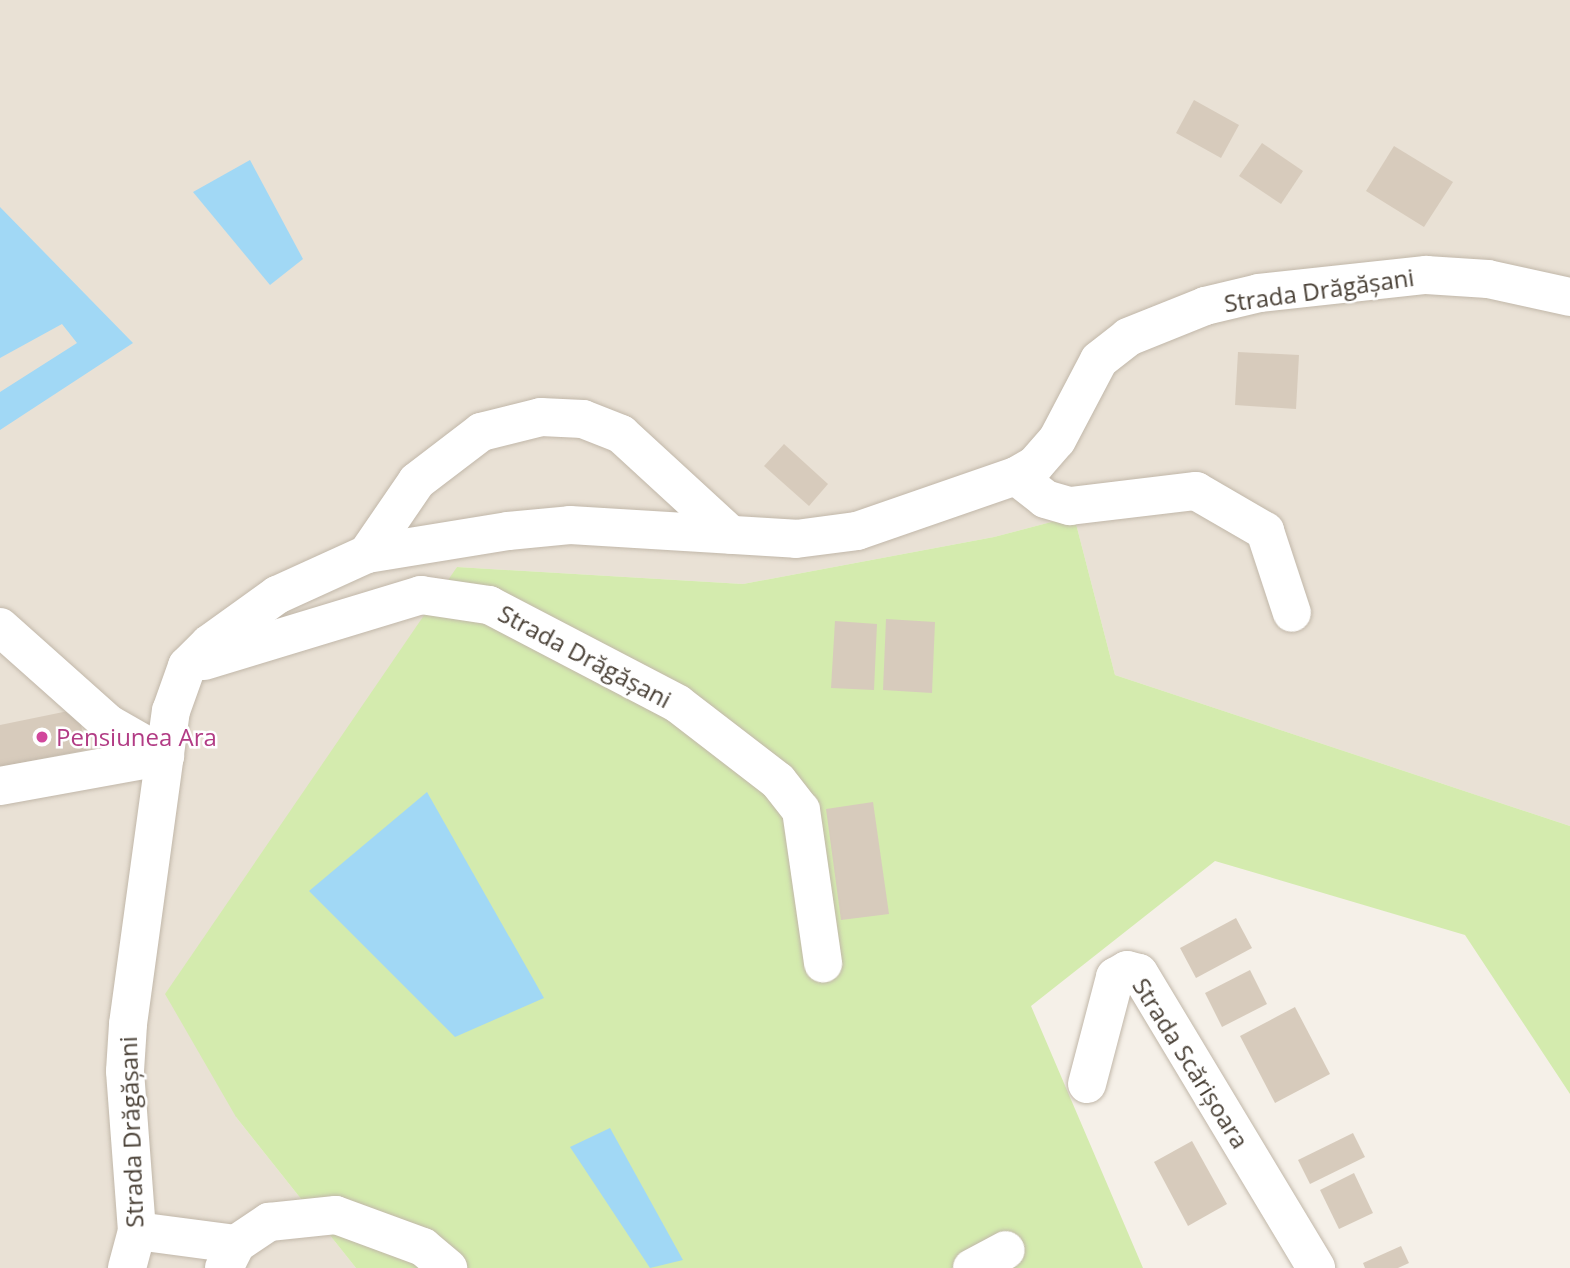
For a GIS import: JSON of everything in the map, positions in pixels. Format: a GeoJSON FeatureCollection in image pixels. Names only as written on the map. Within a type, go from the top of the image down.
{"type":"FeatureCollection","features":[{"type":"Feature","properties":{"kind":"street","name":"Strada Drăgășani"},"geometry":{"type":"LineString","coordinates":[[127,1268],[137,1231],[125,1071],[127,1036],[171,711],[187,666],[209,644],[278,595],[367,554],[569,525],[796,539],[857,531],[1016,476],[1035,465],[1057,440],[1099,360],[1128,337],[1205,306],[1259,293],[1426,275],[1488,279],[1570,297]]}},
{"type":"Feature","properties":{"kind":"street"},"geometry":{"type":"LineString","coordinates":[[367,554],[417,481],[481,432],[541,417],[583,419],[621,434],[731,535]]}},
{"type":"Feature","properties":{"kind":"street"},"geometry":{"type":"LineString","coordinates":[[1016,476],[1045,499],[1070,506],[1196,491],[1265,531],[1292,613]]}},
{"type":"Feature","properties":{"kind":"street","name":"Strada Drăgășani"},"geometry":{"type":"LineString","coordinates":[[187,666],[421,595],[489,606],[678,704],[778,780],[802,810],[823,963]]}},
{"type":"Feature","properties":{"kind":"street"},"geometry":{"type":"LineString","coordinates":[[0,627],[109,723],[165,757]]}},
{"type":"Feature","properties":{"kind":"street"},"geometry":{"type":"LineString","coordinates":[[0,786],[165,757]]}},
{"type":"Feature","properties":{"kind":"street","name":"Strada Scărișoara"},"geometry":{"type":"LineString","coordinates":[[1087,1084],[1115,977],[1127,970],[1139,973],[1316,1268]]}},
{"type":"Feature","properties":{"kind":"street"},"geometry":{"type":"LineString","coordinates":[[137,1231],[230,1256],[270,1222],[336,1215],[423,1247],[448,1268]]}},
{"type":"Feature","properties":{"kind":"street"},"geometry":{"type":"LineString","coordinates":[[972,1268],[1006,1250]]}},
{"type":"Feature","properties":{"kind":"shaded area"},"geometry":{"type":"Polygon","coordinates":[[[0,0],[1570,0],[1570,826],[1115,675],[1074,516],[994,537],[743,584],[457,567],[236,1117],[356,1268],[0,1268],[0,0]]]}},
{"type":"Feature","properties":{"kind":"green space"},"geometry":{"type":"Polygon","coordinates":[[[1074,516],[1115,675],[1570,826],[1570,1094],[1465,935],[1215,861],[1031,1006],[1143,1268],[356,1268],[236,1117],[165,994],[457,567],[743,584],[994,537],[1074,516]]]}},
{"type":"Feature","properties":{"kind":"water"},"geometry":{"type":"Polygon","coordinates":[[[250,160],[303,259],[270,285],[193,192],[250,160]]]}},
{"type":"Feature","properties":{"kind":"water"},"geometry":{"type":"Polygon","coordinates":[[[0,207],[133,343],[0,430],[0,392],[77,343],[62,324],[0,358],[0,207]]]}},
{"type":"Feature","properties":{"kind":"water"},"geometry":{"type":"Polygon","coordinates":[[[427,792],[544,998],[455,1037],[309,891],[427,792]]]}},
{"type":"Feature","properties":{"kind":"water"},"geometry":{"type":"Polygon","coordinates":[[[610,1128],[683,1260],[650,1268],[570,1147],[610,1128]]]}},
{"type":"Feature","properties":{"kind":"building"},"geometry":{"type":"Polygon","coordinates":[[[1194,100],[1239,125],[1221,158],[1176,133],[1194,100]]]}},
{"type":"Feature","properties":{"kind":"building"},"geometry":{"type":"Polygon","coordinates":[[[1262,143],[1303,171],[1281,204],[1239,176],[1262,143]]]}},
{"type":"Feature","properties":{"kind":"building"},"geometry":{"type":"Polygon","coordinates":[[[1394,146],[1453,182],[1424,227],[1366,191],[1394,146]]]}},
{"type":"Feature","properties":{"kind":"building"},"geometry":{"type":"Polygon","coordinates":[[[1238,352],[1299,355],[1296,409],[1235,405],[1238,352]]]}},
{"type":"Feature","properties":{"kind":"building"},"geometry":{"type":"Polygon","coordinates":[[[784,444],[828,484],[809,506],[764,466],[784,444]]]}},
{"type":"Feature","properties":{"kind":"building"},"geometry":{"type":"Polygon","coordinates":[[[886,619],[935,622],[932,693],[883,690],[886,619]]]}},
{"type":"Feature","properties":{"kind":"building"},"geometry":{"type":"Polygon","coordinates":[[[835,621],[877,624],[874,690],[831,688],[835,621]]]}},
{"type":"Feature","properties":{"kind":"building","name":"Pensiunea Ara"},"geometry":{"type":"Polygon","coordinates":[[[78,709],[86,750],[0,767],[0,725],[78,709]]]}},
{"type":"Feature","properties":{"kind":"building"},"geometry":{"type":"Polygon","coordinates":[[[873,802],[889,914],[841,920],[826,809],[873,802]]]}},
{"type":"Feature","properties":{"kind":"building"},"geometry":{"type":"Polygon","coordinates":[[[1236,918],[1252,948],[1196,978],[1180,948],[1236,918]]]}},
{"type":"Feature","properties":{"kind":"building"},"geometry":{"type":"Polygon","coordinates":[[[1250,970],[1267,1004],[1222,1027],[1205,993],[1250,970]]]}},
{"type":"Feature","properties":{"kind":"building"},"geometry":{"type":"Polygon","coordinates":[[[1295,1007],[1330,1074],[1275,1103],[1240,1036],[1295,1007]]]}},
{"type":"Feature","properties":{"kind":"building"},"geometry":{"type":"Polygon","coordinates":[[[1353,1133],[1365,1157],[1310,1184],[1298,1160],[1353,1133]]]}},
{"type":"Feature","properties":{"kind":"building"},"geometry":{"type":"Polygon","coordinates":[[[1192,1141],[1227,1204],[1188,1226],[1154,1162],[1192,1141]]]}},
{"type":"Feature","properties":{"kind":"building"},"geometry":{"type":"Polygon","coordinates":[[[1354,1173],[1373,1213],[1339,1229],[1320,1190],[1354,1173]]]}},
{"type":"Feature","properties":{"kind":"building"},"geometry":{"type":"Polygon","coordinates":[[[1401,1246],[1409,1263],[1398,1268],[1365,1268],[1363,1263],[1401,1246]]]}},
{"type":"Feature","properties":{"kind":"place","name":"Pensiunea Ara"},"geometry":{"type":"Point","coordinates":[42,737]}}]}
